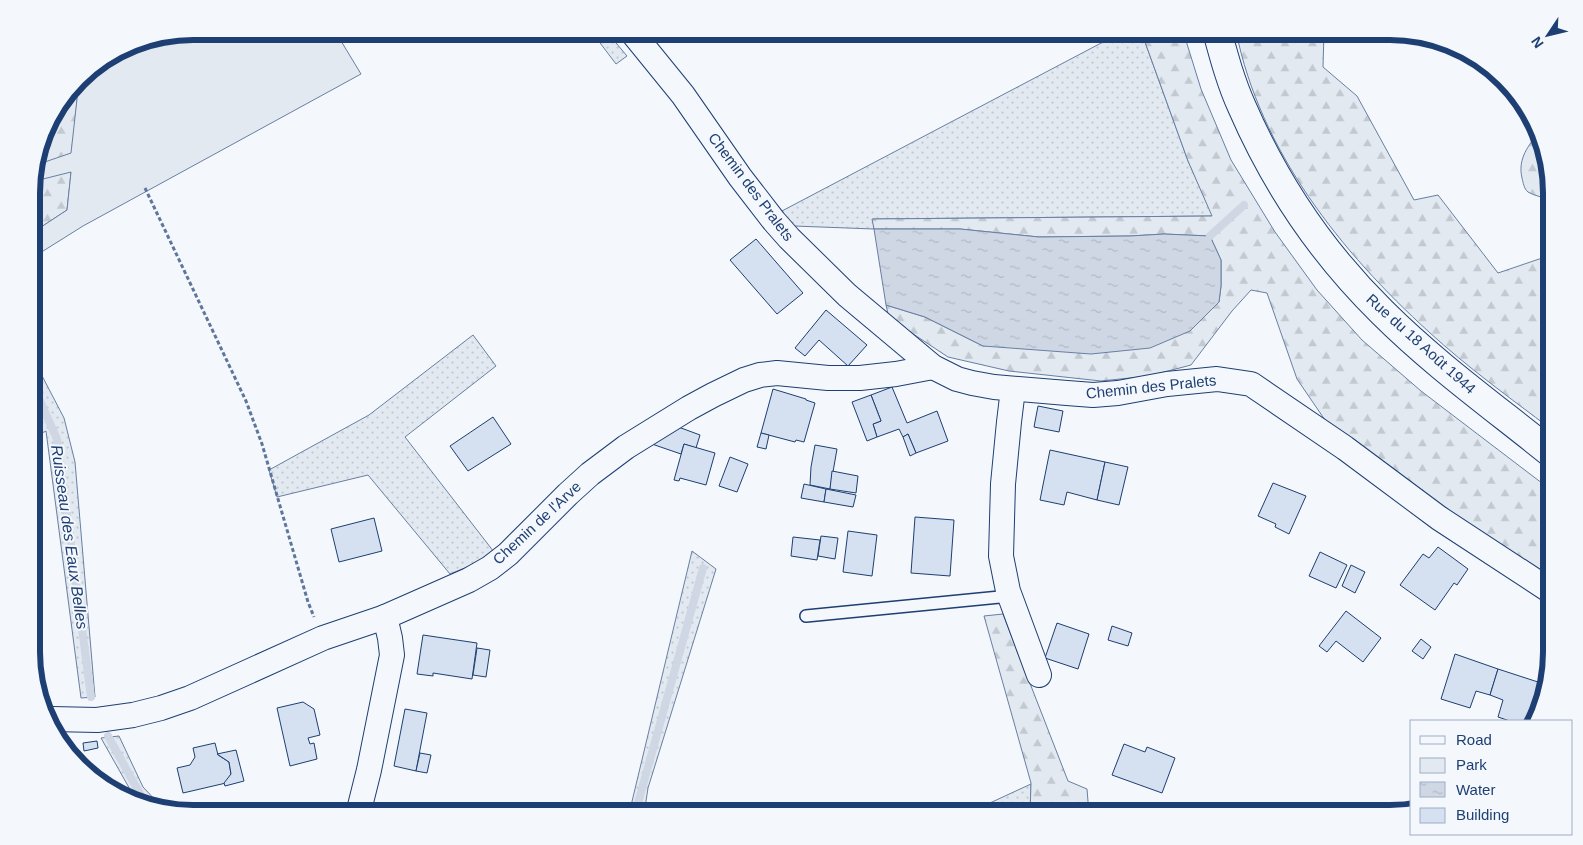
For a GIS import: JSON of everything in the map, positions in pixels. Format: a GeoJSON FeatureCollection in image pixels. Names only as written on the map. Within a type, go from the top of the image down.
{"type":"FeatureCollection","features":[{"type":"Feature","properties":{"kind":"main road","name":"Rue du 18 Août 1944"},"geometry":{"type":"LineString","coordinates":[[1219,40],[1226,65],[1255,136],[1294,204],[1333,258],[1357,287],[1410,338],[1450,373],[1543,446]]}},
{"type":"Feature","properties":{"kind":"street","name":"Chemin des Pralets"},"geometry":{"type":"LineString","coordinates":[[638,40],[683,94],[740,177],[784,232],[848,294],[932,367],[957,379],[972,383],[1013,389],[1093,395],[1136,391],[1167,384],[1199,380],[1217,379],[1252,384],[1345,448],[1439,518],[1543,586]]}},
{"type":"Feature","properties":{"kind":"street","name":"Chemin de l'Arve"},"geometry":{"type":"LineString","coordinates":[[56,719],[97,720],[133,715],[161,708],[190,698],[323,638],[385,617],[443,592],[490,568],[508,554],[590,474],[626,447],[689,408],[727,388],[760,375],[777,373],[828,378],[860,378],[932,367]]}},
{"type":"Feature","properties":{"kind":"street"},"geometry":{"type":"LineString","coordinates":[[1013,389],[1008,422],[1001,527],[1001,556],[1010,596],[1039,675]]}},
{"type":"Feature","properties":{"kind":"street"},"geometry":{"type":"LineString","coordinates":[[360,805],[392,655],[385,617]]}},
{"type":"Feature","properties":{"kind":"lane"},"geometry":{"type":"LineString","coordinates":[[806,616],[1010,596]]}},
{"type":"Feature","properties":{"kind":"path"},"geometry":{"type":"LineString","coordinates":[[145,188],[246,401],[262,444],[308,602],[323,638]]}},
{"type":"Feature","properties":{"kind":"green space"},"geometry":{"type":"Polygon","coordinates":[[[183,40],[340,40],[361,74],[83,226],[40,253],[40,228],[67,210],[71,172],[43,179],[41,172],[43,163],[71,153],[78,94],[92,78],[116,60],[144,48],[183,40]]]}},
{"type":"Feature","properties":{"kind":"green space"},"geometry":{"type":"Polygon","coordinates":[[[598,40],[614,40],[627,56],[616,64],[598,40]]]}},
{"type":"Feature","properties":{"kind":"green space"},"geometry":{"type":"Polygon","coordinates":[[[1107,40],[1144,40],[1188,161],[1213,216],[873,219],[874,229],[794,226],[780,212],[1107,40]]]}},
{"type":"Feature","properties":{"kind":"green space"},"geometry":{"type":"Polygon","coordinates":[[[1144,40],[1186,40],[1201,89],[1231,160],[1275,232],[1317,290],[1362,340],[1421,391],[1543,484],[1543,579],[1327,423],[1297,379],[1267,293],[1251,290],[1232,311],[1191,365],[1149,376],[1101,381],[1009,371],[948,357],[889,318],[886,305],[925,317],[983,346],[1219,302],[1221,260],[1210,236],[1164,234],[1039,237],[960,229],[874,229],[872,219],[1212,216],[1188,161],[1144,40]]]}},
{"type":"Feature","properties":{"kind":"green space"},"geometry":{"type":"Polygon","coordinates":[[[1238,40],[1324,40],[1323,67],[1357,96],[1414,200],[1438,195],[1498,273],[1543,258],[1543,423],[1443,345],[1396,301],[1365,268],[1308,196],[1284,158],[1264,117],[1248,75],[1238,40]]]}},
{"type":"Feature","properties":{"kind":"green space"},"geometry":{"type":"Polygon","coordinates":[[[78,93],[70,180],[67,210],[40,228],[40,183],[45,153],[60,116],[78,93]]]}},
{"type":"Feature","properties":{"kind":"green space"},"geometry":{"type":"Polygon","coordinates":[[[1533,140],[1538,153],[1542,173],[1543,198],[1528,192],[1522,178],[1522,160],[1533,140]]]}},
{"type":"Feature","properties":{"kind":"green space"},"geometry":{"type":"Polygon","coordinates":[[[473,335],[496,366],[405,437],[494,552],[472,565],[450,574],[368,475],[277,497],[269,470],[369,415],[473,335]]]}},
{"type":"Feature","properties":{"kind":"green space"},"geometry":{"type":"Polygon","coordinates":[[[40,372],[64,418],[75,462],[95,697],[81,698],[46,431],[40,434],[40,372]]]}},
{"type":"Feature","properties":{"kind":"green space"},"geometry":{"type":"Polygon","coordinates":[[[692,551],[716,569],[648,788],[645,805],[631,805],[692,551]]]}},
{"type":"Feature","properties":{"kind":"green space"},"geometry":{"type":"Polygon","coordinates":[[[1003,614],[1068,781],[1087,789],[1088,805],[1030,805],[1031,783],[984,616],[1003,614]]]}},
{"type":"Feature","properties":{"kind":"green space"},"geometry":{"type":"Polygon","coordinates":[[[119,736],[143,787],[155,800],[131,792],[101,738],[119,736]]]}},
{"type":"Feature","properties":{"kind":"green space"},"geometry":{"type":"Polygon","coordinates":[[[1031,784],[1030,805],[986,805],[1031,784]]]}},
{"type":"Feature","properties":{"kind":"water"},"geometry":{"type":"Polygon","coordinates":[[[874,229],[960,229],[1039,237],[1164,234],[1210,236],[1221,260],[1219,302],[1190,331],[1150,348],[1091,354],[983,346],[925,317],[886,305],[874,229]]]}},
{"type":"Feature","properties":{"kind":"building"},"geometry":{"type":"Polygon","coordinates":[[[756,239],[803,293],[777,314],[730,260],[756,239]]]}},
{"type":"Feature","properties":{"kind":"building"},"geometry":{"type":"Polygon","coordinates":[[[826,310],[867,345],[848,366],[819,340],[805,356],[795,348],[826,310]]]}},
{"type":"Feature","properties":{"kind":"building"},"geometry":{"type":"Polygon","coordinates":[[[892,387],[907,423],[937,411],[948,441],[916,453],[908,434],[903,437],[899,429],[877,437],[873,424],[881,421],[871,395],[892,387]]]}},
{"type":"Feature","properties":{"kind":"building"},"geometry":{"type":"Polygon","coordinates":[[[773,389],[815,403],[804,442],[796,440],[795,442],[761,433],[773,389]]]}},
{"type":"Feature","properties":{"kind":"building"},"geometry":{"type":"Polygon","coordinates":[[[871,395],[881,421],[873,424],[877,437],[867,441],[852,402],[871,395]]]}},
{"type":"Feature","properties":{"kind":"building"},"geometry":{"type":"Polygon","coordinates":[[[1038,406],[1063,411],[1059,432],[1034,427],[1038,406]]]}},
{"type":"Feature","properties":{"kind":"building"},"geometry":{"type":"Polygon","coordinates":[[[493,417],[511,444],[468,471],[450,446],[493,417]]]}},
{"type":"Feature","properties":{"kind":"building"},"geometry":{"type":"Polygon","coordinates":[[[673,425],[700,435],[696,448],[684,444],[681,454],[646,442],[673,425]]]}},
{"type":"Feature","properties":{"kind":"building"},"geometry":{"type":"Polygon","coordinates":[[[761,433],[769,435],[766,449],[757,447],[761,433]]]}},
{"type":"Feature","properties":{"kind":"building"},"geometry":{"type":"Polygon","coordinates":[[[908,434],[916,453],[910,456],[903,437],[908,434]]]}},
{"type":"Feature","properties":{"kind":"building"},"geometry":{"type":"Polygon","coordinates":[[[684,444],[715,453],[706,485],[680,478],[679,481],[674,480],[684,444]]]}},
{"type":"Feature","properties":{"kind":"building"},"geometry":{"type":"Polygon","coordinates":[[[815,445],[837,449],[830,489],[810,485],[815,445]]]}},
{"type":"Feature","properties":{"kind":"building"},"geometry":{"type":"Polygon","coordinates":[[[1050,450],[1105,462],[1097,500],[1067,492],[1064,505],[1040,500],[1050,450]]]}},
{"type":"Feature","properties":{"kind":"building"},"geometry":{"type":"Polygon","coordinates":[[[730,457],[748,464],[737,492],[719,486],[730,457]]]}},
{"type":"Feature","properties":{"kind":"building"},"geometry":{"type":"Polygon","coordinates":[[[1105,462],[1128,467],[1119,505],[1097,500],[1105,462]]]}},
{"type":"Feature","properties":{"kind":"building"},"geometry":{"type":"Polygon","coordinates":[[[832,471],[858,476],[856,493],[830,489],[832,471]]]}},
{"type":"Feature","properties":{"kind":"building"},"geometry":{"type":"Polygon","coordinates":[[[1273,483],[1306,496],[1289,534],[1275,527],[1276,524],[1258,516],[1273,483]]]}},
{"type":"Feature","properties":{"kind":"building"},"geometry":{"type":"Polygon","coordinates":[[[804,484],[826,489],[824,502],[801,498],[804,484]]]}},
{"type":"Feature","properties":{"kind":"building"},"geometry":{"type":"Polygon","coordinates":[[[826,489],[856,495],[853,507],[824,502],[826,489]]]}},
{"type":"Feature","properties":{"kind":"building"},"geometry":{"type":"Polygon","coordinates":[[[915,517],[954,520],[950,576],[911,573],[915,517]]]}},
{"type":"Feature","properties":{"kind":"building"},"geometry":{"type":"Polygon","coordinates":[[[374,518],[382,551],[339,562],[331,529],[374,518]]]}},
{"type":"Feature","properties":{"kind":"building"},"geometry":{"type":"Polygon","coordinates":[[[848,531],[877,535],[872,576],[843,572],[848,531]]]}},
{"type":"Feature","properties":{"kind":"building"},"geometry":{"type":"Polygon","coordinates":[[[821,536],[838,538],[835,559],[818,556],[821,536]]]}},
{"type":"Feature","properties":{"kind":"building"},"geometry":{"type":"Polygon","coordinates":[[[793,537],[820,540],[817,560],[791,556],[793,537]]]}},
{"type":"Feature","properties":{"kind":"building"},"geometry":{"type":"Polygon","coordinates":[[[1438,547],[1468,569],[1457,585],[1454,583],[1435,610],[1400,585],[1423,554],[1429,558],[1438,547]]]}},
{"type":"Feature","properties":{"kind":"building"},"geometry":{"type":"Polygon","coordinates":[[[1320,552],[1347,565],[1336,588],[1309,576],[1320,552]]]}},
{"type":"Feature","properties":{"kind":"building"},"geometry":{"type":"Polygon","coordinates":[[[1351,565],[1365,572],[1355,593],[1342,586],[1351,565]]]}},
{"type":"Feature","properties":{"kind":"building"},"geometry":{"type":"Polygon","coordinates":[[[1346,611],[1381,638],[1363,662],[1336,641],[1327,652],[1319,646],[1346,611]]]}},
{"type":"Feature","properties":{"kind":"building"},"geometry":{"type":"Polygon","coordinates":[[[1057,623],[1089,634],[1078,669],[1045,658],[1057,623]]]}},
{"type":"Feature","properties":{"kind":"building"},"geometry":{"type":"Polygon","coordinates":[[[1112,626],[1132,633],[1128,646],[1108,640],[1112,626]]]}},
{"type":"Feature","properties":{"kind":"building"},"geometry":{"type":"Polygon","coordinates":[[[423,635],[477,643],[472,679],[433,673],[433,676],[417,674],[423,635]]]}},
{"type":"Feature","properties":{"kind":"building"},"geometry":{"type":"Polygon","coordinates":[[[1421,639],[1431,647],[1423,659],[1412,651],[1421,639]]]}},
{"type":"Feature","properties":{"kind":"building"},"geometry":{"type":"Polygon","coordinates":[[[477,648],[490,650],[486,677],[473,675],[477,648]]]}},
{"type":"Feature","properties":{"kind":"building"},"geometry":{"type":"Polygon","coordinates":[[[1455,654],[1498,669],[1490,695],[1476,691],[1470,708],[1441,699],[1455,654]]]}},
{"type":"Feature","properties":{"kind":"building"},"geometry":{"type":"Polygon","coordinates":[[[1498,669],[1540,683],[1527,720],[1507,720],[1498,717],[1503,700],[1490,695],[1498,669]]]}},
{"type":"Feature","properties":{"kind":"building"},"geometry":{"type":"Polygon","coordinates":[[[303,702],[314,709],[320,735],[308,738],[310,744],[314,743],[317,759],[290,766],[277,708],[303,702]]]}},
{"type":"Feature","properties":{"kind":"building"},"geometry":{"type":"Polygon","coordinates":[[[405,709],[427,713],[416,771],[394,766],[405,709]]]}},
{"type":"Feature","properties":{"kind":"building"},"geometry":{"type":"Polygon","coordinates":[[[97,741],[98,748],[84,751],[83,743],[97,741]]]}},
{"type":"Feature","properties":{"kind":"building"},"geometry":{"type":"Polygon","coordinates":[[[215,743],[218,755],[229,762],[231,774],[226,783],[183,793],[177,768],[190,765],[195,757],[193,748],[215,743]]]}},
{"type":"Feature","properties":{"kind":"building"},"geometry":{"type":"Polygon","coordinates":[[[1124,744],[1145,752],[1147,747],[1175,758],[1162,793],[1112,775],[1124,744]]]}},
{"type":"Feature","properties":{"kind":"building"},"geometry":{"type":"Polygon","coordinates":[[[236,750],[244,781],[225,786],[224,783],[231,774],[229,762],[217,754],[236,750]]]}},
{"type":"Feature","properties":{"kind":"building"},"geometry":{"type":"Polygon","coordinates":[[[420,753],[431,755],[427,773],[416,771],[420,753]]]}},
{"type":"Feature","properties":{"kind":"waterway"},"geometry":{"type":"LineString","coordinates":[[1210,236],[1244,205]]}},
{"type":"Feature","properties":{"kind":"waterway","name":"Ruisseau des Eaux Belles"},"geometry":{"type":"LineString","coordinates":[[40,401],[57,439],[91,697]]}},
{"type":"Feature","properties":{"kind":"waterway"},"geometry":{"type":"LineString","coordinates":[[637,805],[703,568]]}},
{"type":"Feature","properties":{"kind":"waterway","name":"Ruisseau des Eaux Belles"},"geometry":{"type":"LineString","coordinates":[[108,736],[141,796]]}}]}
